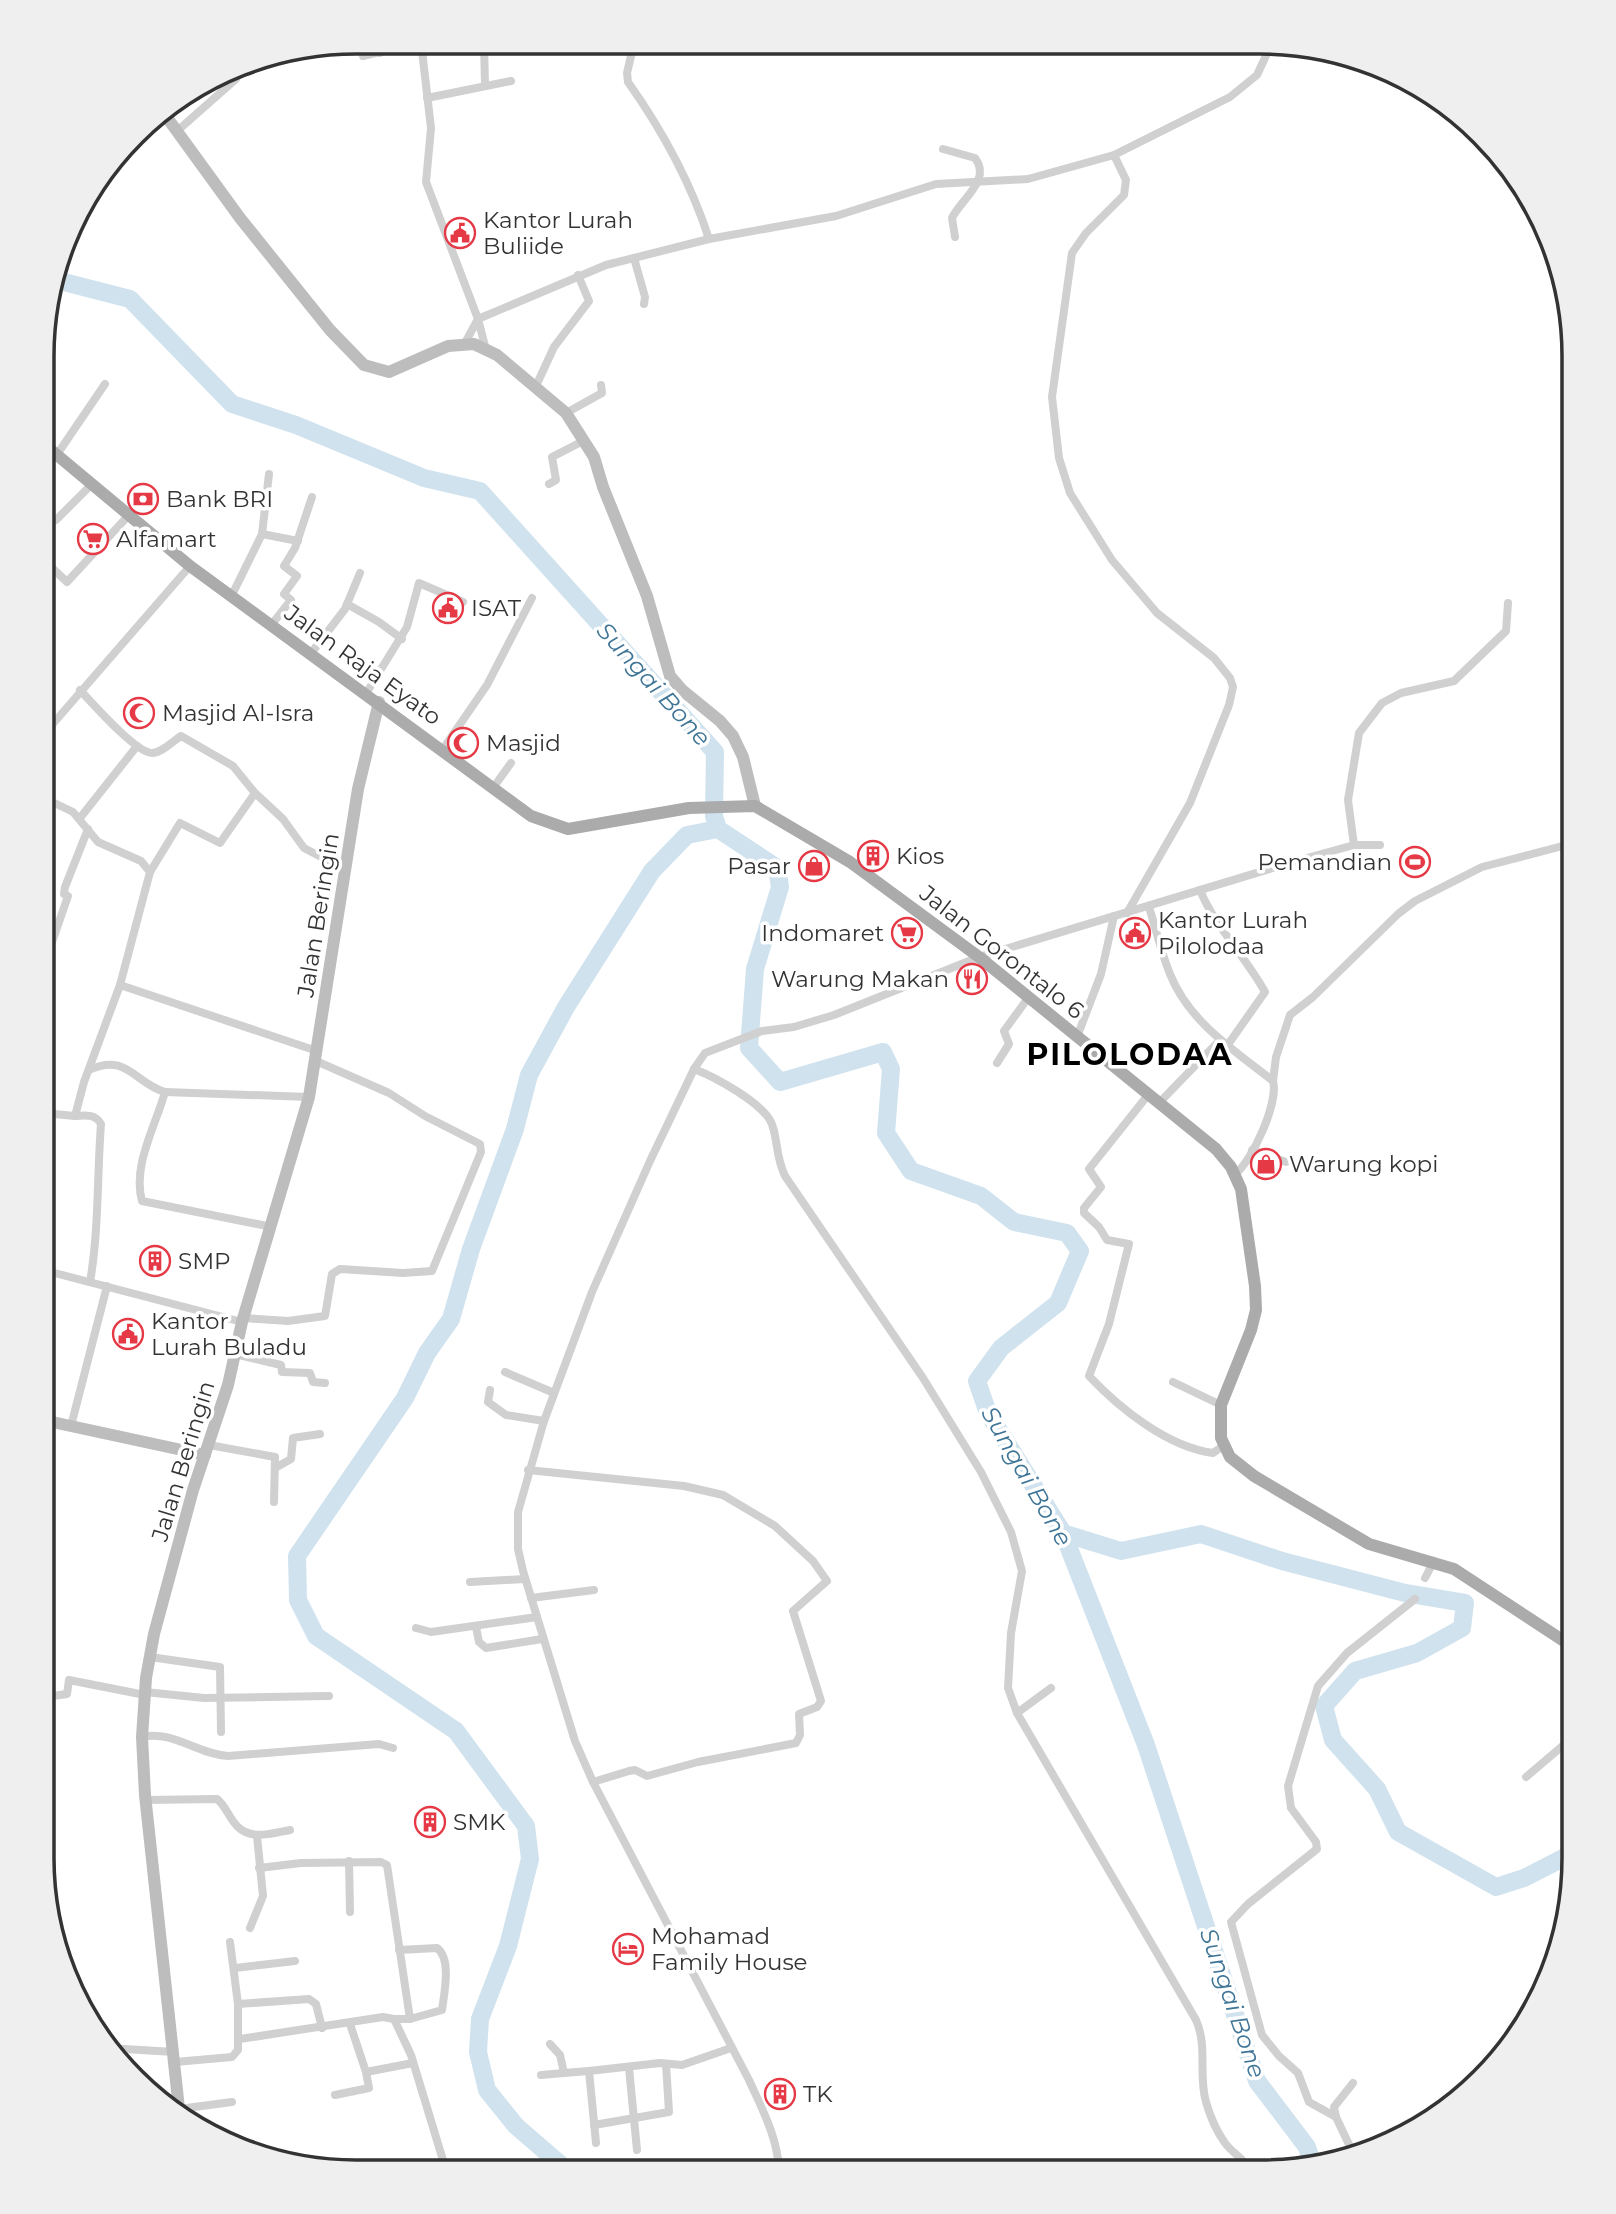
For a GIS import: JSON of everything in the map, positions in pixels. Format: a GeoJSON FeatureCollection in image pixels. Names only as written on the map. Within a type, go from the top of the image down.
{"type":"FeatureCollection","features":[{"type":"Feature","properties":{"kind":"main road","name":"Jalan Raja Eyato"},"geometry":{"type":"LineString","coordinates":[[54,453],[190,565],[367,692],[531,816],[568,829],[689,808],[750,805]]}},
{"type":"Feature","properties":{"kind":"main road","name":"Jalan Gorontalo 6"},"geometry":{"type":"LineString","coordinates":[[750,805],[850,862],[979,957],[1216,1149],[1234,1175],[1242,1194],[1255,1310],[1221,1405],[1223,1446]]}},
{"type":"Feature","properties":{"kind":"main road"},"geometry":{"type":"LineString","coordinates":[[1223,1446],[1240,1467],[1369,1544],[1387,1552],[1434,1561],[1454,1569],[1562,1640]]}},
{"type":"Feature","properties":{"kind":"street"},"geometry":{"type":"LineString","coordinates":[[363,57],[376,54]]}},
{"type":"Feature","properties":{"kind":"street"},"geometry":{"type":"LineString","coordinates":[[422,54],[431,128],[426,182],[478,319],[485,346]]}},
{"type":"Feature","properties":{"kind":"street"},"geometry":{"type":"LineString","coordinates":[[484,54],[485,85]]}},
{"type":"Feature","properties":{"kind":"street"},"geometry":{"type":"LineString","coordinates":[[631,54],[628,82],[681,170],[696,200],[709,239]]}},
{"type":"Feature","properties":{"kind":"street"},"geometry":{"type":"LineString","coordinates":[[465,343],[478,319],[578,275],[634,258],[709,239],[836,216],[936,184],[1028,180],[1114,155],[1230,97],[1257,75],[1267,54]]}},
{"type":"Feature","properties":{"kind":"street"},"geometry":{"type":"LineString","coordinates":[[176,132],[236,79]]}},
{"type":"Feature","properties":{"kind":"street"},"geometry":{"type":"LineString","coordinates":[[427,98],[511,82]]}},
{"type":"Feature","properties":{"kind":"street"},"geometry":{"type":"LineString","coordinates":[[168,120],[291,283],[342,344],[364,365],[389,372],[449,346],[465,343],[485,346],[566,413],[585,440],[647,596],[670,676],[682,690],[720,720],[733,736],[743,757],[750,805]]}},
{"type":"Feature","properties":{"kind":"street"},"geometry":{"type":"LineString","coordinates":[[943,149],[975,158],[980,166],[979,181],[952,218],[956,237]]}},
{"type":"Feature","properties":{"kind":"street"},"geometry":{"type":"LineString","coordinates":[[1114,155],[1126,180],[1124,195],[1086,233],[1072,253],[1052,397],[1059,458],[1070,493],[1112,560],[1157,613],[1214,658],[1230,678],[1233,687],[1229,705],[1190,803],[1127,913]]}},
{"type":"Feature","properties":{"kind":"street"},"geometry":{"type":"LineString","coordinates":[[634,258],[645,297],[644,304]]}},
{"type":"Feature","properties":{"kind":"street"},"geometry":{"type":"LineString","coordinates":[[536,386],[554,347],[589,301],[578,275]]}},
{"type":"Feature","properties":{"kind":"street"},"geometry":{"type":"LineString","coordinates":[[57,456],[105,384]]}},
{"type":"Feature","properties":{"kind":"street"},"geometry":{"type":"LineString","coordinates":[[566,413],[602,393],[601,385]]}},
{"type":"Feature","properties":{"kind":"street"},"geometry":{"type":"LineString","coordinates":[[549,484],[556,480],[552,457],[585,440]]}},
{"type":"Feature","properties":{"kind":"street"},"geometry":{"type":"LineString","coordinates":[[232,595],[262,534],[269,474]]}},
{"type":"Feature","properties":{"kind":"street"},"geometry":{"type":"LineString","coordinates":[[55,520],[91,485]]}},
{"type":"Feature","properties":{"kind":"street"},"geometry":{"type":"LineString","coordinates":[[272,624],[292,600],[284,594],[297,576],[284,566],[298,541],[312,497]]}},
{"type":"Feature","properties":{"kind":"street"},"geometry":{"type":"LineString","coordinates":[[54,570],[67,582],[128,516]]}},
{"type":"Feature","properties":{"kind":"street"},"geometry":{"type":"LineString","coordinates":[[262,534],[298,541]]}},
{"type":"Feature","properties":{"kind":"street"},"geometry":{"type":"LineString","coordinates":[[54,721],[190,565]]}},
{"type":"Feature","properties":{"kind":"street"},"geometry":{"type":"LineString","coordinates":[[312,652],[347,604],[360,573]]}},
{"type":"Feature","properties":{"kind":"street"},"geometry":{"type":"LineString","coordinates":[[367,692],[401,639],[421,582],[463,602]]}},
{"type":"Feature","properties":{"kind":"street"},"geometry":{"type":"LineString","coordinates":[[443,749],[487,685],[532,598]]}},
{"type":"Feature","properties":{"kind":"street"},"geometry":{"type":"LineString","coordinates":[[1354,845],[1348,800],[1359,733],[1382,703],[1401,693],[1454,681],[1506,631],[1508,603]]}},
{"type":"Feature","properties":{"kind":"street"},"geometry":{"type":"LineString","coordinates":[[347,604],[380,622],[401,639]]}},
{"type":"Feature","properties":{"kind":"street"},"geometry":{"type":"LineString","coordinates":[[80,691],[137,746],[149,754],[157,753],[184,736],[233,766],[255,793],[283,819],[304,848],[346,870]]}},
{"type":"Feature","properties":{"kind":"street","name":"Jalan Beringin"},"geometry":{"type":"LineString","coordinates":[[178,2101],[146,1800],[142,1737],[150,1657],[243,1320],[309,1097],[358,789],[379,702]]}},
{"type":"Feature","properties":{"kind":"street"},"geometry":{"type":"LineString","coordinates":[[80,818],[137,746]]}},
{"type":"Feature","properties":{"kind":"street"},"geometry":{"type":"LineString","coordinates":[[493,788],[512,763]]}},
{"type":"Feature","properties":{"kind":"street"},"geometry":{"type":"LineString","coordinates":[[75,1116],[120,985],[150,872],[180,823],[220,843],[255,793]]}},
{"type":"Feature","properties":{"kind":"street"},"geometry":{"type":"LineString","coordinates":[[54,804],[80,818],[98,842],[141,861],[150,872]]}},
{"type":"Feature","properties":{"kind":"street"},"geometry":{"type":"LineString","coordinates":[[54,936],[68,896],[64,894],[65,887],[88,829]]}},
{"type":"Feature","properties":{"kind":"street"},"geometry":{"type":"LineString","coordinates":[[779,2160],[771,2128],[653,1893],[593,1782],[575,1741],[525,1578],[517,1524],[528,1470],[592,1292],[694,1069],[709,1050],[762,1031],[794,1027],[834,1016],[979,957],[1354,845],[1380,845]]}},
{"type":"Feature","properties":{"kind":"street"},"geometry":{"type":"LineString","coordinates":[[1234,1175],[1243,1168],[1273,1112],[1276,1056],[1290,1015],[1313,997],[1406,907],[1482,867],[1562,846]]}},
{"type":"Feature","properties":{"kind":"street"},"geometry":{"type":"LineString","coordinates":[[1160,1103],[1223,1043],[1265,992],[1247,960],[1206,906],[1200,890]]}},
{"type":"Feature","properties":{"kind":"street"},"geometry":{"type":"LineString","coordinates":[[1149,907],[1171,976],[1200,1020],[1223,1043],[1273,1081]]}},
{"type":"Feature","properties":{"kind":"street"},"geometry":{"type":"LineString","coordinates":[[1077,1037],[1101,974],[1114,916]]}},
{"type":"Feature","properties":{"kind":"street"},"geometry":{"type":"LineString","coordinates":[[54,1273],[243,1320],[289,1321],[325,1316],[332,1274],[340,1269],[432,1272],[481,1152],[480,1144],[317,1056],[120,985]]}},
{"type":"Feature","properties":{"kind":"street"},"geometry":{"type":"LineString","coordinates":[[997,1063],[1009,1044],[1004,1031],[1028,998]]}},
{"type":"Feature","properties":{"kind":"street"},"geometry":{"type":"LineString","coordinates":[[89,1070],[102,1064],[116,1065],[135,1072],[154,1089],[165,1091],[309,1097]]}},
{"type":"Feature","properties":{"kind":"street"},"geometry":{"type":"LineString","coordinates":[[694,1069],[764,1112],[771,1123],[775,1153],[785,1176],[923,1378],[981,1472],[1002,1514],[1022,1571],[1011,1633],[1008,1688],[1017,1713],[1196,2020],[1203,2040],[1202,2075],[1207,2104],[1226,2144],[1244,2160]]}},
{"type":"Feature","properties":{"kind":"street"},"geometry":{"type":"LineString","coordinates":[[165,1091],[148,1138],[141,1181],[142,1201],[272,1227]]}},
{"type":"Feature","properties":{"kind":"street"},"geometry":{"type":"LineString","coordinates":[[1148,1095],[1089,1169],[1101,1187],[1084,1208],[1084,1213],[1099,1227],[1107,1240],[1129,1244],[1109,1324],[1089,1376],[1157,1432],[1181,1446],[1213,1453],[1223,1446]]}},
{"type":"Feature","properties":{"kind":"street"},"geometry":{"type":"LineString","coordinates":[[54,1113],[75,1116],[86,1114],[98,1119],[101,1124],[95,1252],[90,1282]]}},
{"type":"Feature","properties":{"kind":"street"},"geometry":{"type":"LineString","coordinates":[[1252,1150],[1286,1162]]}},
{"type":"Feature","properties":{"kind":"street"},"geometry":{"type":"LineString","coordinates":[[71,1426],[107,1286]]}},
{"type":"Feature","properties":{"kind":"street"},"geometry":{"type":"LineString","coordinates":[[235,1354],[281,1365],[282,1371],[310,1373],[313,1382],[325,1383]]}},
{"type":"Feature","properties":{"kind":"street"},"geometry":{"type":"LineString","coordinates":[[505,1372],[554,1393]]}},
{"type":"Feature","properties":{"kind":"street"},"geometry":{"type":"LineString","coordinates":[[1174,1382],[1221,1405]]}},
{"type":"Feature","properties":{"kind":"street"},"geometry":{"type":"LineString","coordinates":[[490,1390],[488,1402],[500,1412],[544,1420]]}},
{"type":"Feature","properties":{"kind":"street"},"geometry":{"type":"LineString","coordinates":[[54,1422],[207,1450],[275,1457],[274,1502]]}},
{"type":"Feature","properties":{"kind":"street"},"geometry":{"type":"LineString","coordinates":[[275,1468],[291,1459],[293,1438],[320,1434]]}},
{"type":"Feature","properties":{"kind":"street"},"geometry":{"type":"LineString","coordinates":[[528,1470],[684,1486],[723,1495],[775,1526],[813,1562],[827,1581],[793,1611],[821,1701],[821,1704],[799,1714],[800,1735],[796,1744],[698,1762],[647,1776],[629,1770],[593,1782]]}},
{"type":"Feature","properties":{"kind":"street"},"geometry":{"type":"LineString","coordinates":[[1425,1578],[1434,1561]]}},
{"type":"Feature","properties":{"kind":"street"},"geometry":{"type":"LineString","coordinates":[[470,1582],[525,1578]]}},
{"type":"Feature","properties":{"kind":"street"},"geometry":{"type":"LineString","coordinates":[[531,1598],[594,1590]]}},
{"type":"Feature","properties":{"kind":"street"},"geometry":{"type":"LineString","coordinates":[[1336,2117],[1309,2102],[1298,2073],[1279,2056],[1262,2035],[1231,1922],[1248,1904],[1317,1849],[1316,1842],[1288,1801],[1289,1786],[1318,1686],[1347,1653],[1415,1599]]}},
{"type":"Feature","properties":{"kind":"street"},"geometry":{"type":"LineString","coordinates":[[416,1628],[431,1632],[537,1618]]}},
{"type":"Feature","properties":{"kind":"street"},"geometry":{"type":"LineString","coordinates":[[476,1627],[479,1642],[486,1648],[542,1639]]}},
{"type":"Feature","properties":{"kind":"street"},"geometry":{"type":"LineString","coordinates":[[150,1657],[220,1667],[221,1732]]}},
{"type":"Feature","properties":{"kind":"street"},"geometry":{"type":"LineString","coordinates":[[54,1696],[67,1694],[69,1680],[145,1694],[221,1699],[329,1696]]}},
{"type":"Feature","properties":{"kind":"street"},"geometry":{"type":"LineString","coordinates":[[1017,1713],[1051,1688]]}},
{"type":"Feature","properties":{"kind":"street"},"geometry":{"type":"LineString","coordinates":[[142,1737],[166,1735],[213,1755],[254,1755],[379,1744],[393,1748]]}},
{"type":"Feature","properties":{"kind":"street"},"geometry":{"type":"LineString","coordinates":[[1526,1777],[1562,1746]]}},
{"type":"Feature","properties":{"kind":"street"},"geometry":{"type":"LineString","coordinates":[[146,1800],[217,1799],[237,1827],[257,1836],[290,1830]]}},
{"type":"Feature","properties":{"kind":"street"},"geometry":{"type":"LineString","coordinates":[[250,1927],[263,1896],[257,1836]]}},
{"type":"Feature","properties":{"kind":"street"},"geometry":{"type":"LineString","coordinates":[[259,1868],[349,1861],[381,1862],[388,1867],[410,2019]]}},
{"type":"Feature","properties":{"kind":"street"},"geometry":{"type":"LineString","coordinates":[[349,1861],[350,1912]]}},
{"type":"Feature","properties":{"kind":"street"},"geometry":{"type":"LineString","coordinates":[[123,2050],[174,2057],[232,2057],[238,2050],[240,2039],[235,1968],[230,1942]]}},
{"type":"Feature","properties":{"kind":"street"},"geometry":{"type":"LineString","coordinates":[[240,2039],[383,2017],[394,2020],[410,2019],[442,2010],[444,1961],[437,1948],[399,1950]]}},
{"type":"Feature","properties":{"kind":"street"},"geometry":{"type":"LineString","coordinates":[[235,1968],[295,1961]]}},
{"type":"Feature","properties":{"kind":"street"},"geometry":{"type":"LineString","coordinates":[[238,2004],[309,1999],[316,2004],[321,2028]]}},
{"type":"Feature","properties":{"kind":"street"},"geometry":{"type":"LineString","coordinates":[[394,2020],[413,2063],[443,2160]]}},
{"type":"Feature","properties":{"kind":"street"},"geometry":{"type":"LineString","coordinates":[[335,2095],[369,2088],[351,2024]]}},
{"type":"Feature","properties":{"kind":"street"},"geometry":{"type":"LineString","coordinates":[[550,2044],[559,2055],[564,2073]]}},
{"type":"Feature","properties":{"kind":"street"},"geometry":{"type":"LineString","coordinates":[[541,2075],[688,2064],[731,2048]]}},
{"type":"Feature","properties":{"kind":"street"},"geometry":{"type":"LineString","coordinates":[[366,2072],[413,2063]]}},
{"type":"Feature","properties":{"kind":"street"},"geometry":{"type":"LineString","coordinates":[[594,2125],[670,2111],[666,2064]]}},
{"type":"Feature","properties":{"kind":"street"},"geometry":{"type":"LineString","coordinates":[[629,2068],[637,2150]]}},
{"type":"Feature","properties":{"kind":"street"},"geometry":{"type":"LineString","coordinates":[[589,2071],[596,2143]]}},
{"type":"Feature","properties":{"kind":"street"},"geometry":{"type":"LineString","coordinates":[[1350,2146],[1334,2107],[1353,2082]]}},
{"type":"Feature","properties":{"kind":"street"},"geometry":{"type":"LineString","coordinates":[[191,2111],[232,2102]]}},
{"type":"Feature","properties":{"kind":"waterway","name":"Sungai Bone"},"geometry":{"type":"LineString","coordinates":[[64,282],[130,299],[232,404],[296,425],[424,478],[480,491],[715,752],[714,816],[718,829],[777,868],[780,887],[755,969],[749,1048],[780,1082],[883,1052],[891,1069],[886,1133],[911,1171],[981,1196],[1014,1222],[1067,1233],[1080,1251],[1058,1303],[1001,1348],[977,1381],[988,1413],[1063,1533],[1146,1745],[1257,2081],[1307,2147],[1310,2155]]}},
{"type":"Feature","properties":{"kind":"waterway"},"geometry":{"type":"LineString","coordinates":[[555,2160],[516,2126],[487,2090],[478,2052],[480,2019],[508,1946],[530,1859],[526,1826],[456,1731],[316,1636],[298,1600],[297,1556],[405,1398],[427,1353],[451,1319],[471,1249],[515,1129],[529,1075],[566,1007],[652,871],[687,835],[718,829]]}},
{"type":"Feature","properties":{"kind":"waterway"},"geometry":{"type":"LineString","coordinates":[[1063,1533],[1121,1551],[1201,1534],[1282,1561],[1405,1593],[1465,1603],[1462,1628],[1417,1653],[1355,1671],[1324,1706],[1333,1740],[1377,1789],[1398,1832],[1496,1887],[1524,1878],[1562,1859]]}},
{"type":"Feature","properties":{"kind":"place","name":"Kantor Lurah Buliide"},"geometry":{"type":"Point","coordinates":[460,233]}},
{"type":"Feature","properties":{"kind":"place","name":"Bank BRI"},"geometry":{"type":"Point","coordinates":[143,499]}},
{"type":"Feature","properties":{"kind":"place","name":"Alfamart"},"geometry":{"type":"Point","coordinates":[93,539]}},
{"type":"Feature","properties":{"kind":"place","name":"ISAT"},"geometry":{"type":"Point","coordinates":[448,608]}},
{"type":"Feature","properties":{"kind":"place","name":"Masjid Al-Isra"},"geometry":{"type":"Point","coordinates":[139,713]}},
{"type":"Feature","properties":{"kind":"place","name":"Masjid"},"geometry":{"type":"Point","coordinates":[463,743]}},
{"type":"Feature","properties":{"kind":"place","name":"Kios"},"geometry":{"type":"Point","coordinates":[873,856]}},
{"type":"Feature","properties":{"kind":"place","name":"Pemandian"},"geometry":{"type":"Point","coordinates":[1415,862]}},
{"type":"Feature","properties":{"kind":"place","name":"Pasar"},"geometry":{"type":"Point","coordinates":[814,866]}},
{"type":"Feature","properties":{"kind":"place","name":"Indomaret"},"geometry":{"type":"Point","coordinates":[907,933]}},
{"type":"Feature","properties":{"kind":"place","name":"Kantor Lurah Pilolodaa"},"geometry":{"type":"Point","coordinates":[1135,933]}},
{"type":"Feature","properties":{"kind":"place","name":"Warung Makan"},"geometry":{"type":"Point","coordinates":[972,979]}},
{"type":"Feature","properties":{"kind":"place","name":"Warung kopi"},"geometry":{"type":"Point","coordinates":[1266,1164]}},
{"type":"Feature","properties":{"kind":"place","name":"SMP"},"geometry":{"type":"Point","coordinates":[155,1261]}},
{"type":"Feature","properties":{"kind":"place","name":"Kantor Lurah Buladu"},"geometry":{"type":"Point","coordinates":[128,1334]}},
{"type":"Feature","properties":{"kind":"place","name":"SMK"},"geometry":{"type":"Point","coordinates":[430,1822]}},
{"type":"Feature","properties":{"kind":"place","name":"Mohamad Family House"},"geometry":{"type":"Point","coordinates":[628,1949]}},
{"type":"Feature","properties":{"kind":"place","name":"TK"},"geometry":{"type":"Point","coordinates":[780,2094]}},
{"type":"Feature","properties":{"kind":"district","name":"PILOLODAA"},"geometry":{"type":"Point","coordinates":[1130,1054]}}]}
